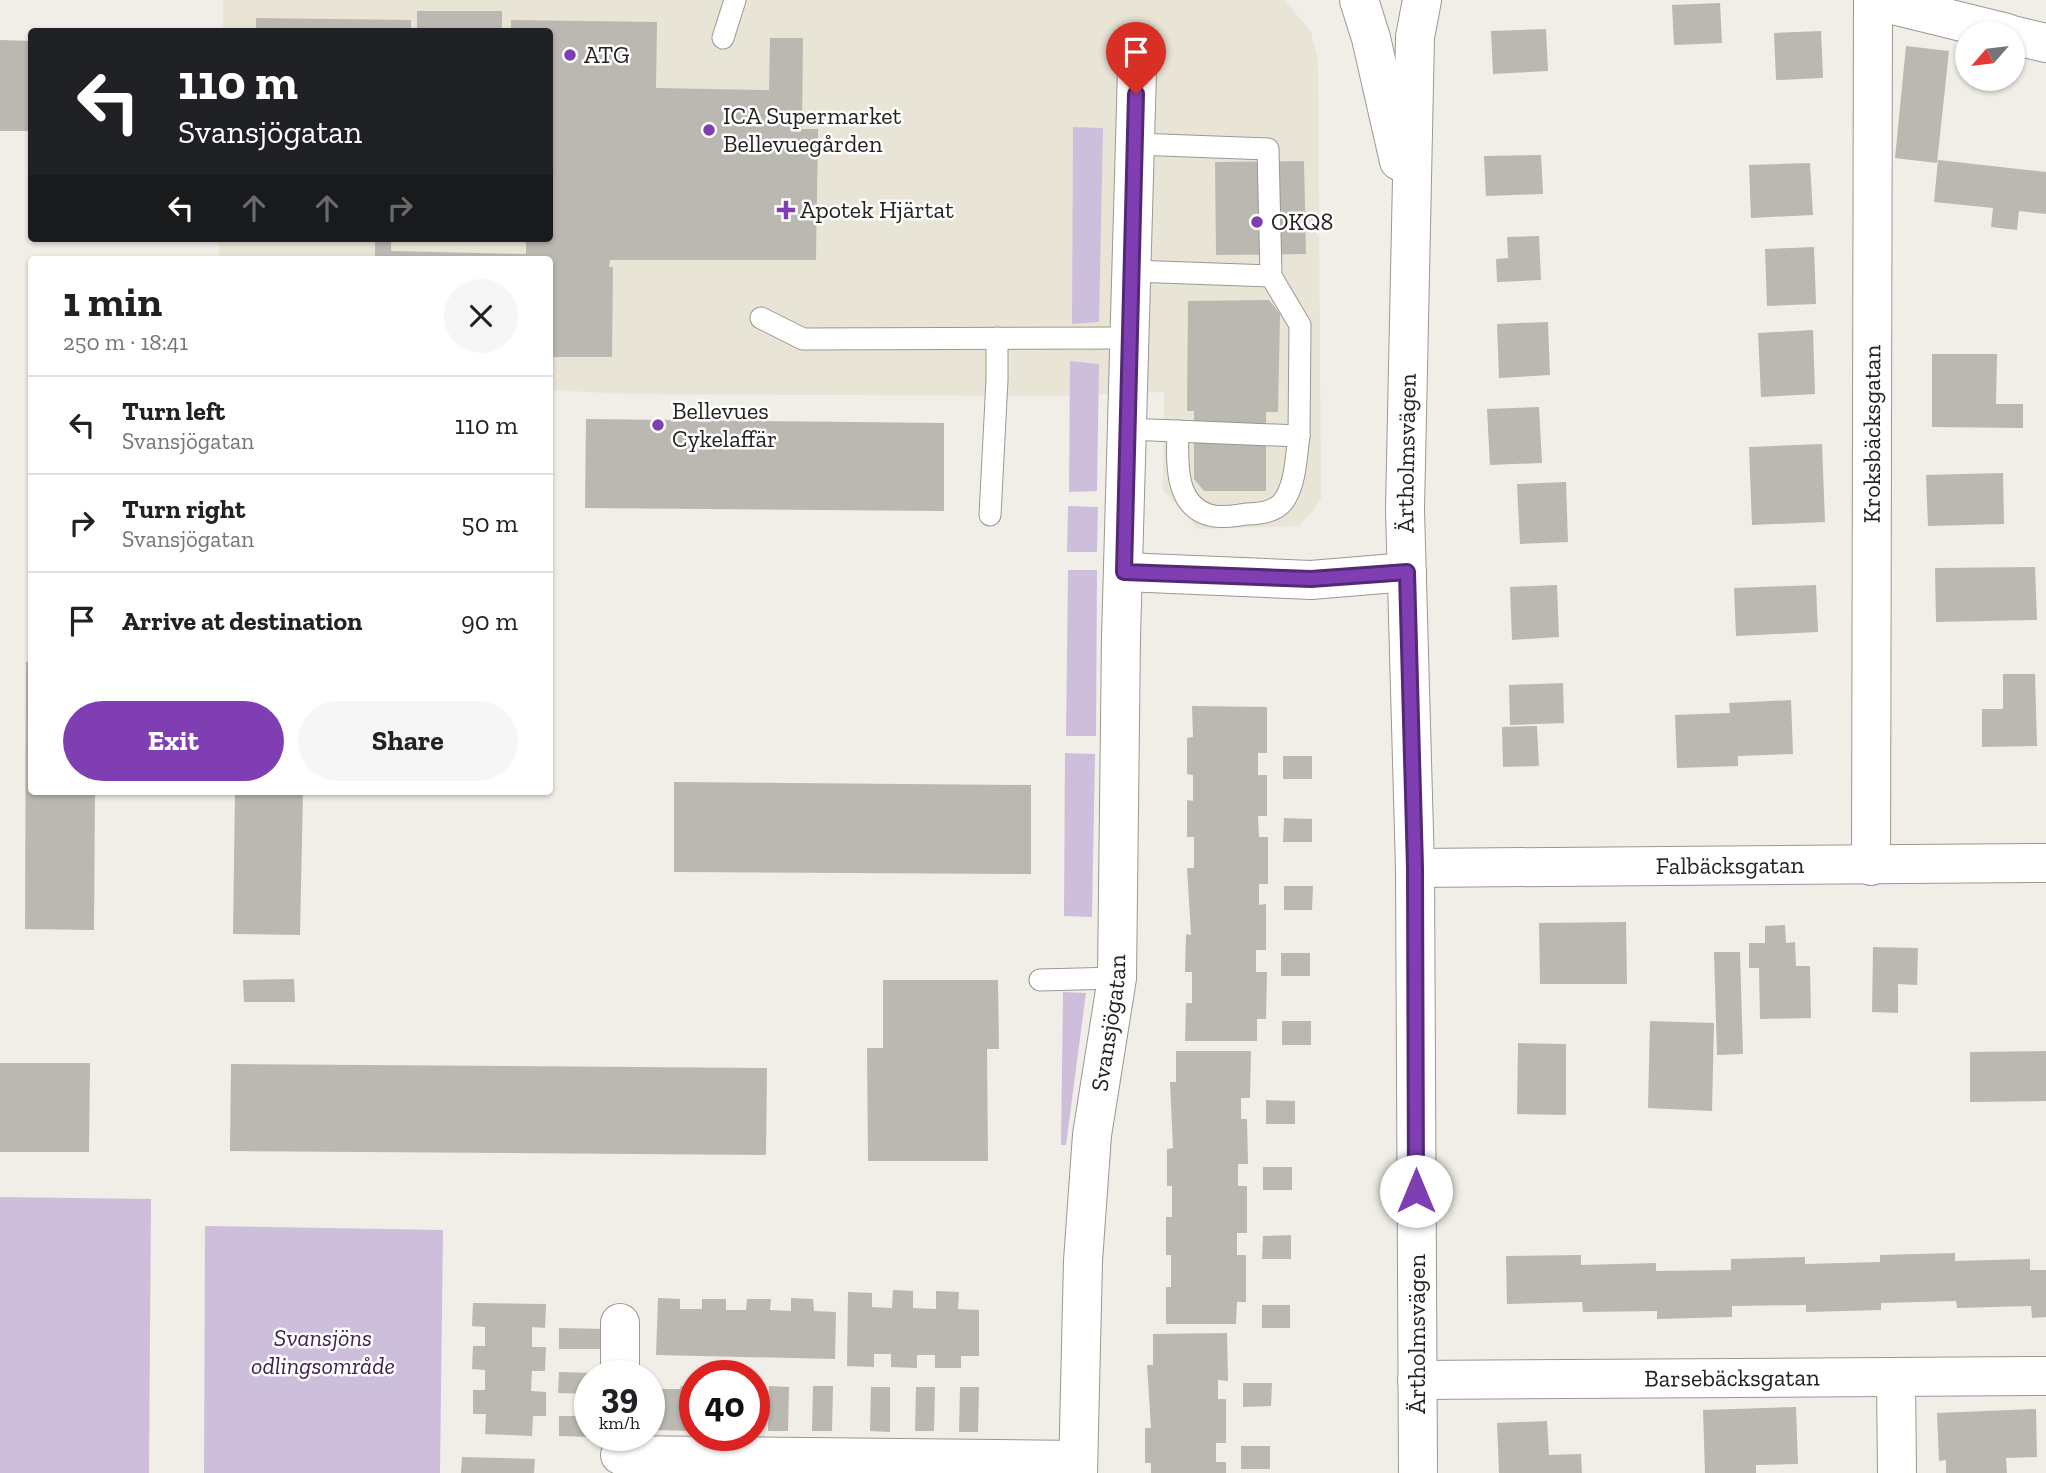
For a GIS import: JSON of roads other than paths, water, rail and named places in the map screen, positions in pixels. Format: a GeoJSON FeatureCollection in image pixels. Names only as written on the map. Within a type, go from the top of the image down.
{"type":"FeatureCollection","features":[{"type":"Feature","properties":{"kind":"street","name":"Ärtholmsvägen"},"geometry":{"type":"LineString","coordinates":[[1359,0],[1371,38],[1413,230]]}},
{"type":"Feature","properties":{"kind":"street","name":"Ärtholmsvägen"},"geometry":{"type":"LineString","coordinates":[[1418,1473],[1415,868],[1405,509],[1415,37],[1422,0]]}},
{"type":"Feature","properties":{"kind":"street"},"geometry":{"type":"LineString","coordinates":[[1873,0],[1958,21]]}},
{"type":"Feature","properties":{"kind":"street","name":"Kroksbäcksgatan"},"geometry":{"type":"LineString","coordinates":[[1871,866],[1873,0]]}},
{"type":"Feature","properties":{"kind":"street"},"geometry":{"type":"LineString","coordinates":[[2025,38],[2046,43]]}},
{"type":"Feature","properties":{"kind":"street","name":"Svansjögatan"},"geometry":{"type":"LineString","coordinates":[[1078,1467],[1083,1261],[1092,1135],[1117,978],[1137,70]]}},
{"type":"Feature","properties":{"kind":"street"},"geometry":{"type":"LineString","coordinates":[[1124,572],[1311,579],[1407,572]]}},
{"type":"Feature","properties":{"kind":"street","name":"Falbäcksgatan"},"geometry":{"type":"LineString","coordinates":[[1415,868],[2046,863]]}},
{"type":"Feature","properties":{"kind":"street"},"geometry":{"type":"LineString","coordinates":[[620,1323],[620,1360]]}},
{"type":"Feature","properties":{"kind":"street","name":"Barsebäcksgatan"},"geometry":{"type":"LineString","coordinates":[[1417,1380],[2046,1376]]}},
{"type":"Feature","properties":{"kind":"street"},"geometry":{"type":"LineString","coordinates":[[1896,1378],[1897,1473]]}},
{"type":"Feature","properties":{"kind":"street"},"geometry":{"type":"LineString","coordinates":[[620,1454],[1078,1467]]}},
{"type":"Feature","properties":{"kind":"lane"},"geometry":{"type":"LineString","coordinates":[[723,38],[735,0]]}},
{"type":"Feature","properties":{"kind":"lane"},"geometry":{"type":"LineString","coordinates":[[1135,144],[1268,149],[1271,276],[1300,325],[1299,436],[1293,480],[1284,501],[1265,513],[1215,516],[1197,510],[1183,491],[1177,468],[1178,431]]}},
{"type":"Feature","properties":{"kind":"lane"},"geometry":{"type":"LineString","coordinates":[[1132,271],[1271,276]]}},
{"type":"Feature","properties":{"kind":"lane"},"geometry":{"type":"LineString","coordinates":[[761,318],[803,339],[1130,338]]}},
{"type":"Feature","properties":{"kind":"lane"},"geometry":{"type":"LineString","coordinates":[[990,514],[998,380],[997,338]]}},
{"type":"Feature","properties":{"kind":"lane"},"geometry":{"type":"LineString","coordinates":[[1127,429],[1299,436]]}},
{"type":"Feature","properties":{"kind":"lane"},"geometry":{"type":"LineString","coordinates":[[1040,980],[1117,978]]}},
{"type":"Feature","properties":{"kind":"place","name":"ATG"},"geometry":{"type":"Point","coordinates":[570,55]}},
{"type":"Feature","properties":{"kind":"place","name":"ICA Supermarket Bellevuegården"},"geometry":{"type":"Point","coordinates":[709,130]}},
{"type":"Feature","properties":{"kind":"place","name":"Apotek Hjärtat"},"geometry":{"type":"Point","coordinates":[786,210]}},
{"type":"Feature","properties":{"kind":"place","name":"OKQ8"},"geometry":{"type":"Point","coordinates":[1257,222]}},
{"type":"Feature","properties":{"kind":"place","name":"Bellevues Cykelaffär"},"geometry":{"type":"Point","coordinates":[658,425]}},
{"type":"Feature","properties":{"kind":"park label","name":"Svansjöns odlingsområde"},"geometry":{"type":"Point","coordinates":[323,1352]}}]}
